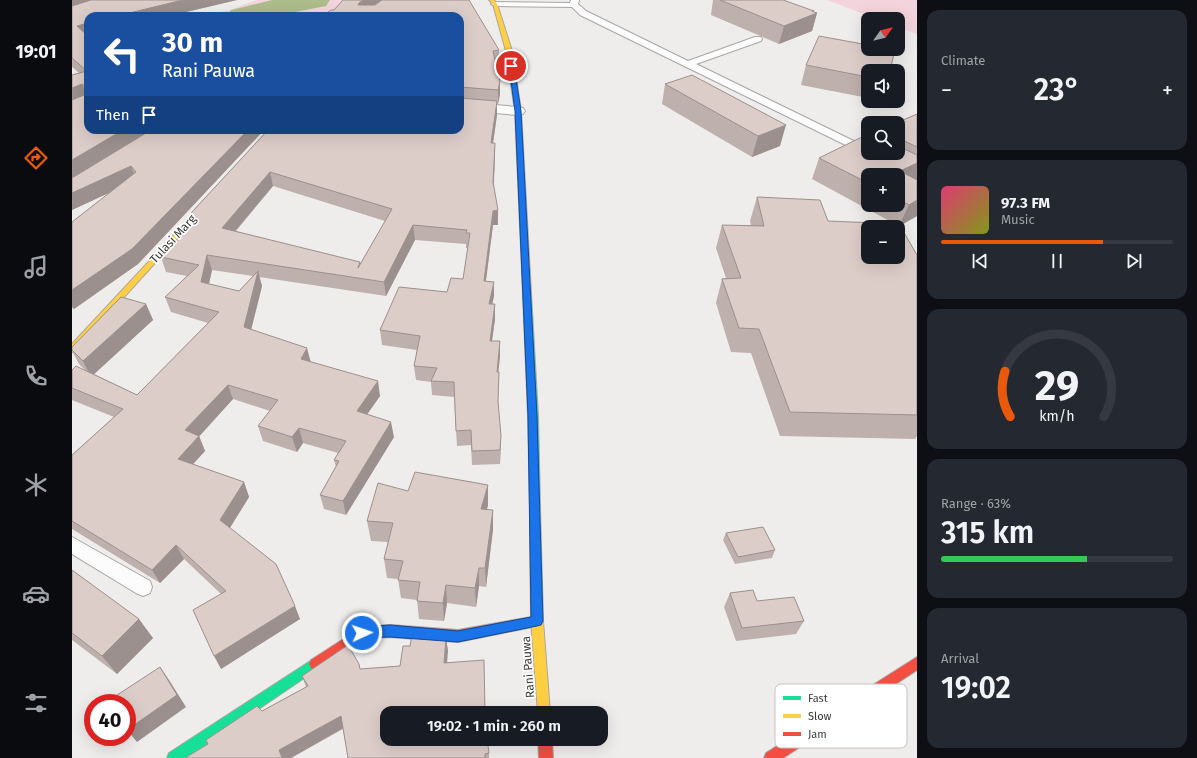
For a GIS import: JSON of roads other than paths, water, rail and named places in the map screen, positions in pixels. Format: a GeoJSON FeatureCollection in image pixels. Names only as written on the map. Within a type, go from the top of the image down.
{"type":"FeatureCollection","features":[{"type":"Feature","properties":{"kind":"main road","name":"Rani Pauwa"},"geometry":{"type":"LineString","coordinates":[[493,2],[509,51],[518,111],[533,416],[537,621],[543,706]]}},
{"type":"Feature","properties":{"kind":"main road","name":"Tulasi Marg"},"geometry":{"type":"LineString","coordinates":[[72,349],[221,188]]}},
{"type":"Feature","properties":{"kind":"main road"},"geometry":{"type":"LineString","coordinates":[[174,758],[362,633],[390,631],[458,636],[537,621]]}},
{"type":"Feature","properties":{"kind":"main road"},"geometry":{"type":"LineString","coordinates":[[885,684],[917,663]]}},
{"type":"Feature","properties":{"kind":"main road"},"geometry":{"type":"LineString","coordinates":[[545,746],[546,758]]}},
{"type":"Feature","properties":{"kind":"main road"},"geometry":{"type":"LineString","coordinates":[[771,758],[786,748]]}},
{"type":"Feature","properties":{"kind":"street"},"geometry":{"type":"LineString","coordinates":[[464,106],[518,111]]}},
{"type":"Feature","properties":{"kind":"lane"},"geometry":{"type":"LineString","coordinates":[[493,2],[574,3],[583,13],[861,149]]}},
{"type":"Feature","properties":{"kind":"lane"},"geometry":{"type":"LineString","coordinates":[[688,64],[758,39]]}},
{"type":"Feature","properties":{"kind":"lane"},"geometry":{"type":"LineString","coordinates":[[72,545],[143,587]]}},
{"type":"Feature","properties":{"kind":"waterway"},"geometry":{"type":"LineString","coordinates":[[255,12],[316,0]]}}]}
